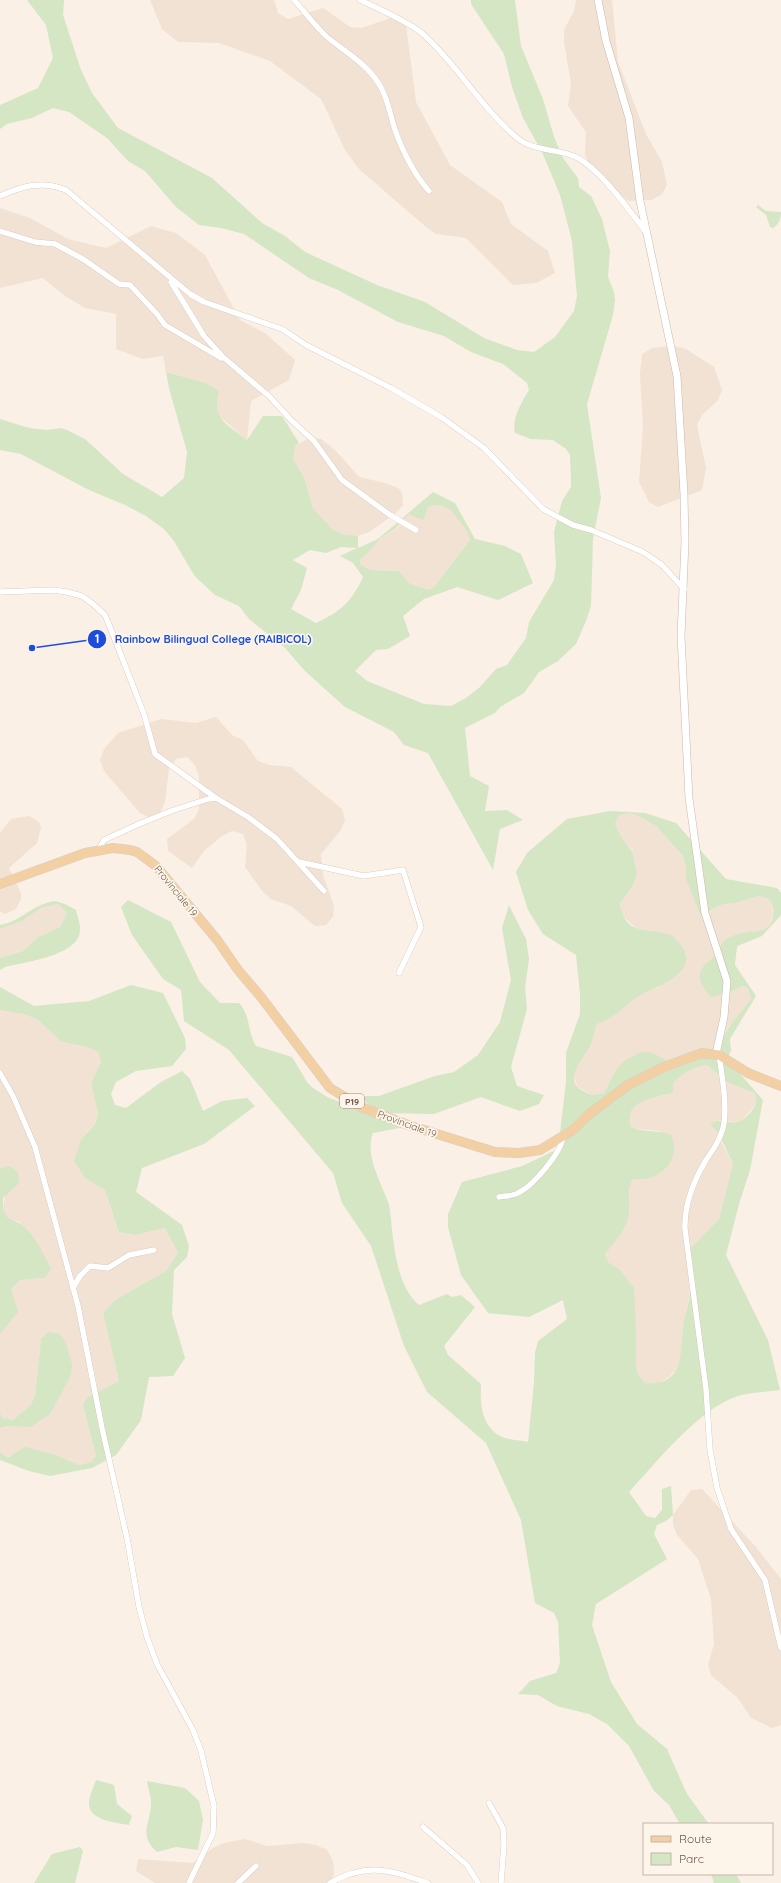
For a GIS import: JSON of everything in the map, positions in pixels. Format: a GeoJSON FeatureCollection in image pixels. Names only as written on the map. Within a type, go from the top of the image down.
{"type":"FeatureCollection","features":[{"type":"Feature","properties":{"kind":"main road","name":"Provinciale 19"},"geometry":{"type":"LineString","coordinates":[[0,884],[68,858],[99,850],[113,848],[130,850],[143,856],[156,866],[218,941],[238,970],[261,997],[326,1083],[341,1096],[361,1107],[408,1125],[495,1152],[519,1154],[540,1150],[573,1130],[588,1115],[628,1084],[664,1067],[695,1055],[702,1053],[717,1054]]}},
{"type":"Feature","properties":{"kind":"main road"},"geometry":{"type":"LineString","coordinates":[[717,1054],[748,1073],[781,1086]]}},
{"type":"Feature","properties":{"kind":"street"},"geometry":{"type":"LineString","coordinates":[[294,0],[326,36],[369,72],[378,83],[387,101],[395,130],[408,160],[417,177],[429,191]]}},
{"type":"Feature","properties":{"kind":"street"},"geometry":{"type":"LineString","coordinates":[[360,0],[423,34],[494,115],[518,138],[532,146],[562,151],[577,158],[622,200],[648,234]]}},
{"type":"Feature","properties":{"kind":"street"},"geometry":{"type":"LineString","coordinates":[[598,0],[606,41],[629,118],[637,182],[678,376],[684,494],[684,589],[681,636],[689,798],[706,913],[728,981],[724,1017],[717,1054],[724,1122],[720,1138],[690,1192],[684,1217],[685,1229],[706,1389],[710,1450],[717,1488],[731,1528],[765,1580],[781,1648]]}},
{"type":"Feature","properties":{"kind":"street"},"geometry":{"type":"LineString","coordinates":[[0,196],[16,189],[44,184],[54,185],[66,190],[190,294],[204,302],[282,329],[306,345],[391,388],[441,417],[484,448],[543,509],[573,525],[591,530],[643,552],[662,565],[684,589]]}},
{"type":"Feature","properties":{"kind":"street"},"geometry":{"type":"LineString","coordinates":[[0,231],[35,242],[55,244],[83,259],[119,284],[130,285],[157,314],[164,325],[223,357]]}},
{"type":"Feature","properties":{"kind":"street"},"geometry":{"type":"LineString","coordinates":[[169,277],[204,336],[223,357],[270,397],[291,420],[314,441],[342,480],[390,515],[416,530]]}},
{"type":"Feature","properties":{"kind":"street"},"geometry":{"type":"LineString","coordinates":[[0,592],[53,590],[82,596],[94,604],[105,615],[114,637],[144,714],[155,754],[216,798],[248,817],[271,835],[299,862],[324,891]]}},
{"type":"Feature","properties":{"kind":"street"},"geometry":{"type":"LineString","coordinates":[[99,850],[104,840],[139,824],[171,811],[208,799],[216,798]]}},
{"type":"Feature","properties":{"kind":"street"},"geometry":{"type":"LineString","coordinates":[[299,862],[364,876],[403,870],[421,927],[399,973]]}},
{"type":"Feature","properties":{"kind":"street"},"geometry":{"type":"LineString","coordinates":[[0,1073],[13,1096],[35,1147],[73,1288],[147,1638],[157,1664],[193,1730],[214,1806],[213,1833],[189,1883]]}},
{"type":"Feature","properties":{"kind":"street"},"geometry":{"type":"LineString","coordinates":[[500,1197],[518,1193],[526,1188],[553,1157],[562,1142],[563,1137]]}},
{"type":"Feature","properties":{"kind":"street"},"geometry":{"type":"LineString","coordinates":[[73,1288],[80,1276],[90,1266],[104,1269],[129,1255],[154,1250]]}},
{"type":"Feature","properties":{"kind":"street"},"geometry":{"type":"LineString","coordinates":[[489,1803],[503,1828],[504,1844],[501,1883]]}},
{"type":"Feature","properties":{"kind":"street"},"geometry":{"type":"LineString","coordinates":[[423,1827],[467,1865],[478,1883]]}},
{"type":"Feature","properties":{"kind":"street"},"geometry":{"type":"LineString","coordinates":[[238,1883],[256,1866]]}},
{"type":"Feature","properties":{"kind":"street"},"geometry":{"type":"LineString","coordinates":[[330,1883],[352,1873],[383,1869],[400,1873],[428,1883]]}},
{"type":"Feature","properties":{"kind":"shaded area"},"geometry":{"type":"Polygon","coordinates":[[[150,0],[274,0],[278,13],[288,19],[323,8],[350,27],[362,28],[393,17],[406,25],[416,102],[450,165],[502,202],[511,224],[548,251],[555,273],[536,283],[513,285],[466,238],[436,234],[359,169],[345,150],[321,99],[270,61],[219,43],[178,42],[162,29],[150,0]]]}},
{"type":"Feature","properties":{"kind":"shaded area"},"geometry":{"type":"Polygon","coordinates":[[[576,0],[612,0],[618,62],[646,134],[662,162],[667,185],[661,195],[651,200],[629,201],[620,195],[589,164],[585,154],[586,132],[568,106],[571,84],[564,42],[564,30],[574,11],[576,0]]]}},
{"type":"Feature","properties":{"kind":"shaded area"},"geometry":{"type":"Polygon","coordinates":[[[0,208],[30,218],[68,239],[106,248],[151,226],[176,233],[205,255],[240,320],[266,334],[295,360],[289,380],[251,401],[247,440],[219,416],[216,404],[206,383],[166,372],[163,356],[143,359],[116,349],[116,314],[85,308],[65,296],[43,278],[0,288],[0,208]]]}},
{"type":"Feature","properties":{"kind":"shaded area"},"geometry":{"type":"Polygon","coordinates":[[[674,346],[686,349],[714,367],[722,390],[718,400],[702,415],[697,425],[706,468],[702,490],[658,507],[649,502],[639,482],[643,426],[640,374],[642,354],[652,348],[674,346]]]}},
{"type":"Feature","properties":{"kind":"shaded area"},"geometry":{"type":"Polygon","coordinates":[[[309,438],[321,439],[335,450],[359,477],[385,483],[398,488],[402,493],[403,505],[395,514],[369,532],[358,536],[342,534],[332,529],[313,508],[305,480],[293,458],[295,446],[309,438]]]}},
{"type":"Feature","properties":{"kind":"shaded area"},"geometry":{"type":"Polygon","coordinates":[[[441,505],[450,508],[467,531],[470,540],[434,587],[428,590],[409,583],[399,571],[371,570],[361,565],[360,560],[371,546],[397,528],[409,514],[423,519],[429,506],[441,505]]]}},
{"type":"Feature","properties":{"kind":"shaded area"},"geometry":{"type":"Polygon","coordinates":[[[216,717],[232,735],[243,740],[258,761],[269,765],[291,767],[342,809],[345,820],[341,830],[321,854],[323,875],[334,906],[333,917],[326,925],[315,926],[291,906],[271,899],[263,892],[245,867],[247,845],[243,834],[232,831],[222,836],[204,851],[192,868],[168,851],[167,839],[194,819],[199,809],[199,776],[195,765],[187,757],[176,759],[169,768],[165,802],[160,813],[150,818],[140,813],[104,771],[100,760],[104,749],[118,733],[161,719],[196,723],[216,717]]]}},
{"type":"Feature","properties":{"kind":"shaded area"},"geometry":{"type":"Polygon","coordinates":[[[630,813],[641,817],[656,826],[683,856],[686,867],[686,879],[706,913],[724,904],[736,903],[758,896],[769,899],[772,903],[773,914],[770,924],[762,931],[740,933],[728,993],[743,986],[748,989],[751,999],[716,1045],[689,1060],[617,1068],[604,1093],[593,1095],[578,1087],[573,1077],[574,1071],[590,1046],[597,1024],[615,1014],[640,995],[657,988],[686,954],[673,936],[638,930],[622,915],[620,904],[633,885],[637,875],[633,852],[620,835],[615,824],[618,815],[630,813]]]}},
{"type":"Feature","properties":{"kind":"shaded area"},"geometry":{"type":"Polygon","coordinates":[[[29,816],[39,822],[41,827],[37,843],[9,868],[21,893],[21,899],[16,909],[5,914],[0,911],[0,833],[11,819],[29,816]]]}},
{"type":"Feature","properties":{"kind":"shaded area"},"geometry":{"type":"Polygon","coordinates":[[[58,904],[67,913],[60,927],[37,938],[23,951],[0,958],[0,928],[22,921],[41,908],[58,904]]]}},
{"type":"Feature","properties":{"kind":"shaded area"},"geometry":{"type":"Polygon","coordinates":[[[0,1010],[24,1014],[38,1020],[62,1042],[88,1047],[98,1052],[101,1062],[91,1083],[98,1114],[95,1124],[87,1132],[86,1179],[105,1190],[119,1232],[135,1235],[165,1228],[178,1253],[166,1271],[115,1300],[103,1313],[119,1381],[87,1397],[83,1405],[96,1456],[91,1462],[79,1465],[56,1455],[8,1458],[0,1452],[0,1428],[8,1426],[31,1426],[50,1414],[41,1339],[35,1396],[30,1406],[13,1420],[2,1418],[0,1412],[0,1334],[17,1312],[11,1289],[20,1280],[45,1278],[19,1222],[8,1218],[3,1209],[9,1166],[0,1168],[0,1010]]]}},
{"type":"Feature","properties":{"kind":"shaded area"},"geometry":{"type":"Polygon","coordinates":[[[705,1065],[711,1068],[725,1081],[754,1093],[757,1101],[742,1120],[737,1122],[719,1120],[719,1138],[733,1164],[719,1219],[687,1252],[690,1291],[683,1327],[681,1359],[676,1370],[668,1378],[657,1384],[645,1383],[638,1374],[636,1364],[636,1331],[619,1269],[609,1263],[605,1254],[619,1236],[629,1214],[628,1187],[633,1179],[650,1178],[661,1131],[636,1129],[631,1127],[629,1115],[635,1104],[651,1098],[673,1093],[672,1083],[679,1076],[699,1066],[705,1065]]]}},
{"type":"Feature","properties":{"kind":"shaded area"},"geometry":{"type":"Polygon","coordinates":[[[702,1489],[756,1547],[781,1579],[781,1725],[772,1728],[751,1718],[738,1698],[711,1675],[708,1665],[714,1644],[711,1599],[698,1559],[677,1535],[673,1525],[673,1515],[691,1490],[702,1489]]]}},
{"type":"Feature","properties":{"kind":"shaded area"},"geometry":{"type":"Polygon","coordinates":[[[245,1839],[267,1846],[304,1843],[316,1845],[327,1850],[333,1861],[334,1873],[331,1883],[155,1883],[136,1871],[138,1859],[193,1863],[213,1848],[224,1843],[245,1839]]]}},
{"type":"Feature","properties":{"kind":"green space"},"geometry":{"type":"Polygon","coordinates":[[[27,0],[64,0],[63,15],[81,70],[92,93],[118,128],[212,178],[262,223],[285,236],[305,252],[377,285],[425,302],[484,338],[517,350],[534,352],[555,337],[574,311],[577,296],[572,241],[560,195],[542,152],[523,118],[512,87],[504,54],[471,4],[471,0],[515,0],[521,46],[543,99],[554,137],[563,158],[578,178],[579,187],[591,196],[602,219],[610,251],[608,277],[614,292],[615,300],[613,315],[587,404],[601,498],[593,539],[591,606],[586,621],[576,644],[558,661],[539,672],[524,693],[500,707],[495,713],[465,728],[470,776],[489,786],[485,811],[507,810],[523,820],[500,829],[493,870],[428,753],[404,745],[394,732],[345,707],[305,671],[285,648],[249,619],[239,606],[215,595],[199,580],[194,575],[174,541],[164,529],[146,516],[125,505],[89,490],[21,454],[0,450],[0,419],[29,428],[47,430],[61,428],[69,431],[85,439],[123,474],[162,497],[184,478],[187,452],[166,372],[206,383],[219,391],[217,408],[219,415],[227,425],[247,440],[263,416],[282,416],[299,443],[295,446],[293,458],[305,480],[313,508],[332,529],[342,534],[358,536],[358,548],[378,539],[433,492],[455,503],[475,539],[505,546],[521,554],[533,583],[498,600],[457,587],[424,599],[403,616],[410,636],[388,649],[376,650],[355,671],[367,681],[424,704],[451,706],[466,698],[480,687],[496,669],[507,665],[526,638],[529,622],[554,580],[556,564],[554,532],[562,501],[571,487],[570,455],[566,449],[553,440],[531,439],[515,433],[514,428],[516,416],[520,405],[529,390],[527,383],[503,364],[471,352],[444,336],[398,322],[338,290],[309,278],[244,234],[221,228],[199,225],[176,207],[145,171],[128,161],[107,138],[69,112],[53,108],[32,118],[7,124],[0,129],[0,105],[38,88],[53,58],[46,25],[27,0]],[[441,505],[429,506],[423,520],[409,514],[396,528],[380,539],[360,560],[361,565],[371,570],[399,571],[409,583],[428,590],[434,587],[470,540],[467,531],[450,509],[441,505]],[[341,547],[326,553],[310,550],[293,560],[307,568],[301,590],[291,609],[316,623],[339,610],[349,600],[359,586],[363,577],[353,563],[340,556],[357,548],[341,547]]]}},
{"type":"Feature","properties":{"kind":"green space"},"geometry":{"type":"Polygon","coordinates":[[[758,205],[766,211],[781,212],[781,217],[777,225],[773,228],[770,227],[766,215],[756,207],[758,205]]]}},
{"type":"Feature","properties":{"kind":"green space"},"geometry":{"type":"Polygon","coordinates":[[[610,811],[645,813],[676,823],[726,879],[777,888],[781,893],[781,915],[762,936],[737,946],[735,965],[756,996],[730,1039],[731,1051],[727,1059],[763,1100],[750,1170],[739,1204],[726,1255],[768,1340],[780,1390],[738,1396],[723,1402],[708,1412],[693,1424],[665,1452],[629,1492],[646,1516],[655,1518],[662,1510],[662,1489],[671,1486],[673,1515],[666,1521],[657,1525],[654,1534],[667,1559],[596,1604],[592,1625],[611,1682],[637,1724],[667,1749],[687,1794],[708,1823],[679,1823],[669,1805],[654,1791],[629,1746],[607,1724],[589,1714],[557,1706],[538,1695],[518,1694],[530,1681],[556,1673],[560,1663],[558,1622],[554,1613],[535,1603],[521,1520],[486,1443],[427,1392],[404,1346],[371,1246],[342,1203],[333,1173],[229,1050],[184,1021],[181,990],[163,979],[132,935],[121,907],[128,900],[171,922],[200,982],[220,1003],[239,1003],[243,1008],[256,1046],[292,1057],[307,1082],[313,1088],[329,1098],[346,1104],[358,1111],[405,1127],[373,1133],[371,1142],[372,1161],[389,1205],[395,1250],[402,1280],[412,1298],[419,1305],[447,1294],[452,1297],[461,1295],[475,1307],[444,1346],[448,1355],[481,1384],[483,1413],[489,1426],[500,1436],[528,1442],[534,1383],[535,1353],[538,1341],[567,1319],[563,1300],[529,1317],[488,1313],[461,1275],[448,1227],[448,1214],[462,1182],[522,1166],[558,1149],[566,1082],[566,1053],[580,1014],[580,994],[576,955],[543,934],[528,910],[516,872],[527,853],[567,819],[610,811]],[[630,813],[619,815],[615,824],[620,835],[633,853],[637,875],[633,885],[620,904],[623,915],[633,927],[673,936],[684,950],[686,960],[680,972],[668,982],[641,995],[616,1014],[597,1024],[590,1045],[574,1074],[576,1086],[593,1095],[604,1093],[617,1068],[626,1060],[637,1054],[642,1052],[653,1053],[669,1062],[689,1060],[712,1048],[720,1041],[751,999],[748,989],[743,986],[728,993],[711,997],[701,983],[701,971],[704,965],[717,954],[726,939],[739,933],[765,929],[769,926],[773,916],[773,907],[769,899],[758,896],[736,903],[724,904],[700,914],[686,879],[686,867],[683,856],[656,826],[641,817],[630,813]],[[706,1065],[688,1071],[673,1083],[673,1093],[658,1096],[642,1102],[631,1111],[629,1118],[631,1127],[635,1129],[661,1132],[671,1135],[674,1148],[671,1161],[663,1171],[650,1178],[633,1179],[629,1191],[628,1219],[620,1235],[605,1254],[609,1263],[619,1269],[634,1288],[636,1364],[638,1374],[645,1383],[658,1383],[667,1380],[678,1367],[689,1301],[690,1277],[687,1252],[719,1219],[733,1164],[718,1132],[710,1124],[718,1121],[740,1121],[752,1111],[756,1101],[754,1093],[725,1081],[706,1065]]]}},
{"type":"Feature","properties":{"kind":"green space"},"geometry":{"type":"Polygon","coordinates":[[[55,901],[76,910],[80,929],[77,940],[60,952],[37,960],[5,967],[0,970],[0,958],[23,951],[37,938],[60,927],[67,913],[58,904],[41,908],[22,921],[2,928],[0,928],[0,925],[14,920],[40,906],[55,901]]]}},
{"type":"Feature","properties":{"kind":"green space"},"geometry":{"type":"Polygon","coordinates":[[[509,905],[526,939],[529,959],[525,988],[527,1009],[511,1067],[517,1086],[544,1095],[539,1104],[520,1111],[481,1097],[434,1114],[378,1113],[359,1096],[379,1096],[435,1076],[454,1072],[478,1055],[500,1022],[511,980],[502,928],[509,905]]]}},
{"type":"Feature","properties":{"kind":"green space"},"geometry":{"type":"Polygon","coordinates":[[[131,985],[163,993],[185,1038],[186,1049],[172,1066],[136,1071],[116,1082],[111,1094],[115,1105],[126,1108],[161,1082],[182,1071],[190,1079],[203,1111],[222,1101],[247,1098],[255,1106],[204,1144],[142,1168],[136,1192],[182,1225],[189,1246],[187,1257],[174,1270],[172,1314],[185,1358],[173,1376],[149,1377],[141,1420],[116,1455],[92,1468],[50,1476],[29,1471],[0,1460],[0,1452],[8,1458],[25,1447],[56,1455],[79,1465],[91,1462],[96,1456],[83,1405],[87,1397],[119,1381],[103,1313],[115,1300],[166,1271],[178,1253],[165,1228],[135,1235],[119,1232],[105,1190],[86,1179],[74,1161],[81,1140],[95,1124],[98,1114],[91,1083],[101,1062],[98,1052],[88,1047],[62,1042],[38,1020],[24,1014],[0,1010],[0,987],[34,1006],[89,1001],[131,985]]]}},
{"type":"Feature","properties":{"kind":"green space"},"geometry":{"type":"Polygon","coordinates":[[[9,1166],[18,1172],[19,1183],[3,1198],[3,1209],[8,1218],[23,1226],[29,1232],[39,1246],[51,1269],[45,1278],[20,1280],[11,1289],[18,1312],[0,1334],[0,1168],[9,1166]]]}},
{"type":"Feature","properties":{"kind":"green space"},"geometry":{"type":"Polygon","coordinates":[[[49,1332],[60,1334],[66,1343],[72,1365],[71,1375],[50,1414],[31,1427],[8,1426],[0,1428],[0,1412],[2,1418],[13,1420],[30,1406],[35,1396],[41,1339],[49,1332]]]}},
{"type":"Feature","properties":{"kind":"green space"},"geometry":{"type":"Polygon","coordinates":[[[96,1780],[114,1785],[117,1804],[132,1816],[129,1825],[103,1819],[92,1813],[89,1801],[96,1780]]]}},
{"type":"Feature","properties":{"kind":"green space"},"geometry":{"type":"Polygon","coordinates":[[[147,1781],[185,1788],[199,1801],[203,1820],[198,1850],[176,1847],[157,1852],[151,1846],[148,1841],[146,1830],[151,1803],[147,1781]]]}},
{"type":"Feature","properties":{"kind":"green space"},"geometry":{"type":"Polygon","coordinates":[[[80,1847],[83,1851],[75,1883],[34,1883],[52,1854],[80,1847]]]}},
{"type":"Feature","properties":{"kind":"green space"},"geometry":{"type":"Polygon","coordinates":[[[711,1875],[737,1875],[741,1883],[714,1883],[711,1875]]]}},
{"type":"Feature","properties":{"kind":"place","name":"Rainbow Bilingual College (RAIBICOL)"},"geometry":{"type":"Point","coordinates":[32,648]}}]}
